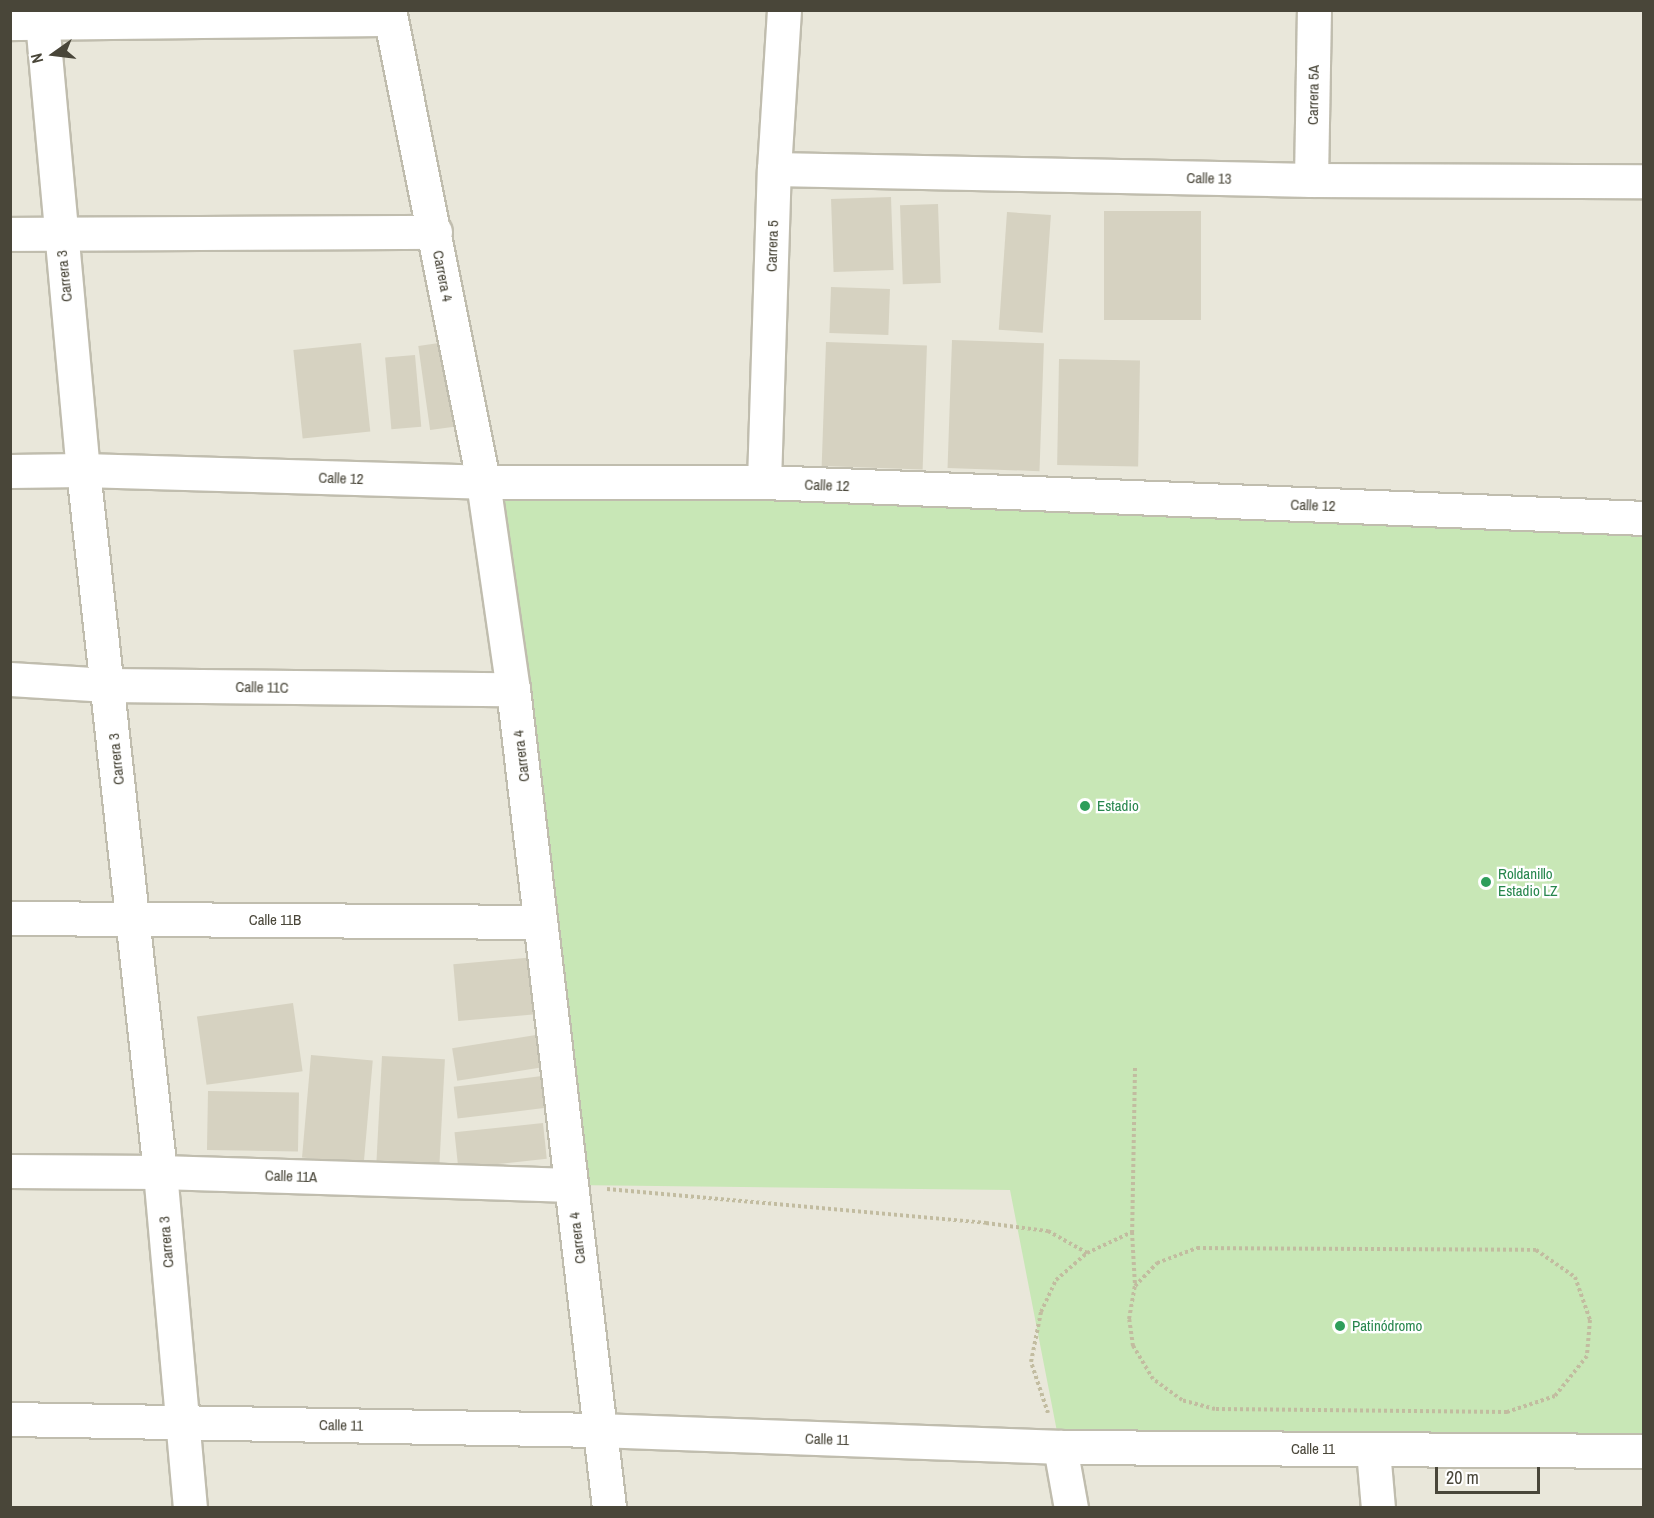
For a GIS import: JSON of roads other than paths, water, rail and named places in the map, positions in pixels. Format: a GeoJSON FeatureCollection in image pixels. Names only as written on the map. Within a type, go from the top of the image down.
{"type":"FeatureCollection","features":[{"type":"Feature","properties":{"kind":"street","name":"Carrera 5"},"geometry":{"type":"LineString","coordinates":[[764,482],[774,169],[784,10]]}},
{"type":"Feature","properties":{"kind":"street","name":"Carrera 5A"},"geometry":{"type":"LineString","coordinates":[[1311,180],[1314,10]]}},
{"type":"Feature","properties":{"kind":"street"},"geometry":{"type":"LineString","coordinates":[[31,18],[390,15]]}},
{"type":"Feature","properties":{"kind":"street","name":"Carrera 4"},"geometry":{"type":"LineString","coordinates":[[390,15],[483,482],[513,690],[609,1508]]}},
{"type":"Feature","properties":{"kind":"street","name":"Carrera 3"},"geometry":{"type":"LineString","coordinates":[[31,18],[60,233],[83,470],[160,1172],[190,1508]]}},
{"type":"Feature","properties":{"kind":"street","name":"Calle 13"},"geometry":{"type":"LineString","coordinates":[[774,169],[1311,180],[1644,181]]}},
{"type":"Feature","properties":{"kind":"street"},"geometry":{"type":"LineString","coordinates":[[10,234],[435,232]]}},
{"type":"Feature","properties":{"kind":"street","name":"Calle 12"},"geometry":{"type":"LineString","coordinates":[[10,471],[83,470],[483,482],[764,482],[1644,518]]}},
{"type":"Feature","properties":{"kind":"street","name":"Calle 11C"},"geometry":{"type":"LineString","coordinates":[[10,679],[108,685],[513,690]]}},
{"type":"Feature","properties":{"kind":"street","name":"Calle 11B"},"geometry":{"type":"LineString","coordinates":[[10,918],[540,922]]}},
{"type":"Feature","properties":{"kind":"street","name":"Calle 11A"},"geometry":{"type":"LineString","coordinates":[[10,1171],[160,1172],[571,1185]]}},
{"type":"Feature","properties":{"kind":"street","name":"Calle 11"},"geometry":{"type":"LineString","coordinates":[[10,1419],[600,1430],[1060,1447],[1644,1450]]}},
{"type":"Feature","properties":{"kind":"street"},"geometry":{"type":"LineString","coordinates":[[1060,1447],[1071,1508]]}},
{"type":"Feature","properties":{"kind":"street"},"geometry":{"type":"LineString","coordinates":[[1373,1450],[1378,1508]]}},
{"type":"Feature","properties":{"kind":"place","name":"Estadio"},"geometry":{"type":"Point","coordinates":[1085,806]}},
{"type":"Feature","properties":{"kind":"place","name":"Roldanillo Estadio LZ"},"geometry":{"type":"Point","coordinates":[1486,882]}},
{"type":"Feature","properties":{"kind":"place","name":"Patinódromo"},"geometry":{"type":"Point","coordinates":[1340,1326]}}]}
